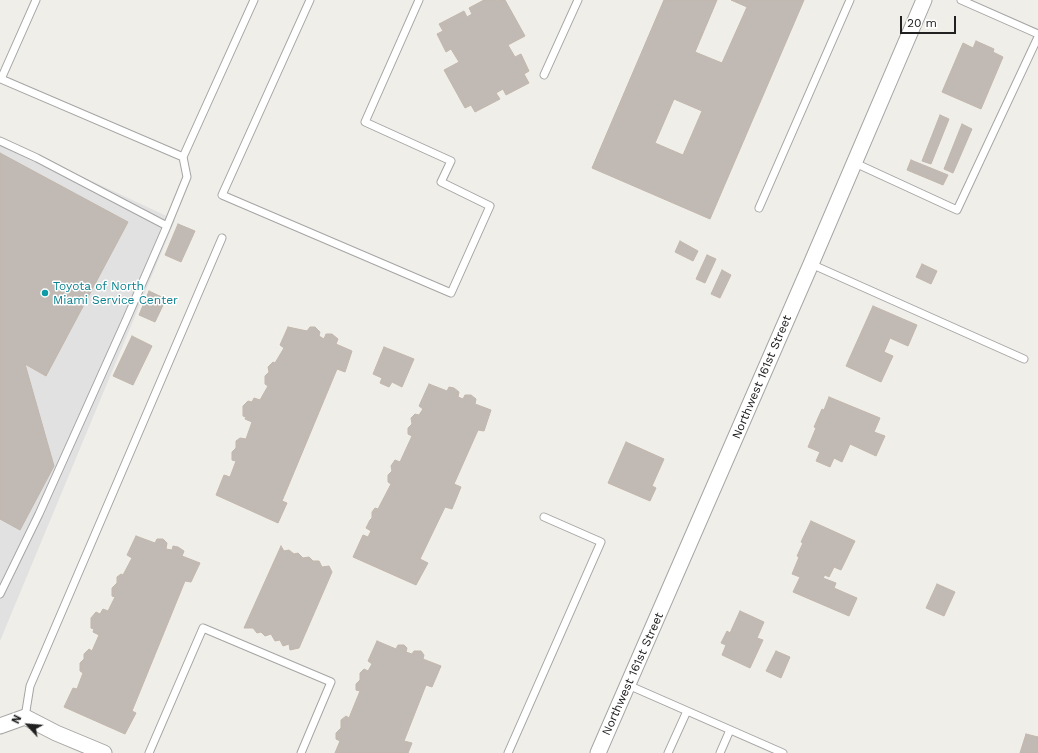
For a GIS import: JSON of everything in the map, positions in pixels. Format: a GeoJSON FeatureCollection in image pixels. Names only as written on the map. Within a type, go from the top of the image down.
{"type":"FeatureCollection","features":[{"type":"Feature","properties":{"kind":"street","name":"Northwest 161st Street"},"geometry":{"type":"LineString","coordinates":[[598,753],[855,163],[924,0]]}},
{"type":"Feature","properties":{"kind":"street"},"geometry":{"type":"LineString","coordinates":[[0,726],[25,717],[56,733],[104,753]]}},
{"type":"Feature","properties":{"kind":"lane"},"geometry":{"type":"LineString","coordinates":[[36,0],[1,79],[183,157]]}},
{"type":"Feature","properties":{"kind":"lane"},"geometry":{"type":"LineString","coordinates":[[0,594],[39,514],[167,226],[187,177],[183,157],[254,0]]}},
{"type":"Feature","properties":{"kind":"lane"},"geometry":{"type":"LineString","coordinates":[[310,0],[222,195],[451,293],[490,206],[441,182],[450,161],[365,122],[420,0]]}},
{"type":"Feature","properties":{"kind":"lane"},"geometry":{"type":"LineString","coordinates":[[544,75],[578,0]]}},
{"type":"Feature","properties":{"kind":"lane"},"geometry":{"type":"LineString","coordinates":[[759,208],[850,0]]}},
{"type":"Feature","properties":{"kind":"lane"},"geometry":{"type":"LineString","coordinates":[[961,0],[1038,34]]}},
{"type":"Feature","properties":{"kind":"lane"},"geometry":{"type":"LineString","coordinates":[[855,163],[957,210],[1038,37]]}},
{"type":"Feature","properties":{"kind":"lane"},"geometry":{"type":"LineString","coordinates":[[0,142],[37,158],[167,226]]}},
{"type":"Feature","properties":{"kind":"lane"},"geometry":{"type":"LineString","coordinates":[[25,717],[30,686],[222,238]]}},
{"type":"Feature","properties":{"kind":"lane"},"geometry":{"type":"LineString","coordinates":[[811,264],[1024,359]]}},
{"type":"Feature","properties":{"kind":"lane"},"geometry":{"type":"LineString","coordinates":[[508,753],[601,542],[544,518]]}},
{"type":"Feature","properties":{"kind":"lane"},"geometry":{"type":"LineString","coordinates":[[149,753],[203,628],[331,682],[301,753]]}},
{"type":"Feature","properties":{"kind":"lane"},"geometry":{"type":"LineString","coordinates":[[628,685],[783,753]]}},
{"type":"Feature","properties":{"kind":"lane"},"geometry":{"type":"LineString","coordinates":[[668,753],[687,711]]}},
{"type":"Feature","properties":{"kind":"lane"},"geometry":{"type":"LineString","coordinates":[[720,753],[730,730]]}},
{"type":"Feature","properties":{"kind":"shaded area"},"geometry":{"type":"Polygon","coordinates":[[[0,138],[175,220],[0,641],[0,138]]]}},
{"type":"Feature","properties":{"kind":"building"},"geometry":{"type":"Polygon","coordinates":[[[484,0],[505,0],[525,36],[508,45],[515,57],[521,54],[529,71],[524,74],[529,83],[506,95],[503,89],[496,93],[500,99],[475,112],[471,105],[465,108],[444,70],[459,62],[451,49],[446,52],[437,34],[443,31],[439,24],[464,11],[467,17],[472,14],[469,8],[484,0]]]}},
{"type":"Feature","properties":{"kind":"building"},"geometry":{"type":"Polygon","coordinates":[[[664,0],[717,0],[695,52],[722,63],[747,7],[731,0],[804,0],[710,219],[592,168],[664,0]],[[674,99],[655,143],[683,155],[702,111],[674,99]]]}},
{"type":"Feature","properties":{"kind":"building"},"geometry":{"type":"Polygon","coordinates":[[[976,41],[994,49],[993,52],[1003,57],[981,109],[942,92],[963,43],[973,48],[976,41]]]}},
{"type":"Feature","properties":{"kind":"building"},"geometry":{"type":"Polygon","coordinates":[[[940,115],[949,119],[931,164],[922,161],[940,115]]]}},
{"type":"Feature","properties":{"kind":"building"},"geometry":{"type":"Polygon","coordinates":[[[962,124],[972,129],[953,173],[944,169],[962,124]]]}},
{"type":"Feature","properties":{"kind":"building","name":"Toyota of North Miami Service Center"},"geometry":{"type":"Polygon","coordinates":[[[0,153],[128,222],[46,376],[25,364],[54,466],[20,530],[0,519],[0,153]]]}},
{"type":"Feature","properties":{"kind":"building"},"geometry":{"type":"Polygon","coordinates":[[[911,160],[948,175],[943,185],[907,170],[911,160]]]}},
{"type":"Feature","properties":{"kind":"building"},"geometry":{"type":"Polygon","coordinates":[[[178,224],[195,231],[181,262],[165,255],[178,224]]]}},
{"type":"Feature","properties":{"kind":"building"},"geometry":{"type":"Polygon","coordinates":[[[680,241],[698,251],[693,261],[675,252],[680,241]]]}},
{"type":"Feature","properties":{"kind":"building"},"geometry":{"type":"Polygon","coordinates":[[[707,255],[716,259],[705,283],[696,279],[707,255]]]}},
{"type":"Feature","properties":{"kind":"building"},"geometry":{"type":"Polygon","coordinates":[[[922,264],[937,271],[931,284],[916,277],[922,264]]]}},
{"type":"Feature","properties":{"kind":"building"},"geometry":{"type":"Polygon","coordinates":[[[722,270],[731,275],[720,298],[711,294],[722,270]]]}},
{"type":"Feature","properties":{"kind":"building"},"geometry":{"type":"Polygon","coordinates":[[[149,291],[166,299],[155,322],[139,315],[149,291]]]}},
{"type":"Feature","properties":{"kind":"building"},"geometry":{"type":"Polygon","coordinates":[[[873,306],[917,325],[908,346],[890,338],[884,352],[893,356],[881,382],[846,366],[873,306]]]}},
{"type":"Feature","properties":{"kind":"building"},"geometry":{"type":"Polygon","coordinates":[[[288,327],[307,331],[310,327],[315,327],[320,332],[319,336],[324,339],[326,334],[332,334],[338,339],[336,344],[352,351],[345,372],[337,369],[282,501],[287,503],[278,523],[216,495],[224,475],[230,477],[236,461],[232,460],[232,452],[236,448],[236,441],[240,438],[246,439],[252,422],[245,419],[246,417],[243,416],[243,406],[248,401],[252,402],[254,398],[260,400],[268,386],[265,384],[265,376],[269,372],[268,367],[273,362],[275,363],[284,348],[280,345],[288,327]]]}},
{"type":"Feature","properties":{"kind":"building"},"geometry":{"type":"Polygon","coordinates":[[[132,336],[152,346],[133,385],[113,376],[132,336]]]}},
{"type":"Feature","properties":{"kind":"building"},"geometry":{"type":"Polygon","coordinates":[[[384,347],[414,359],[402,387],[392,382],[389,387],[380,383],[382,378],[373,374],[384,347]]]}},
{"type":"Feature","properties":{"kind":"building"},"geometry":{"type":"Polygon","coordinates":[[[429,384],[447,391],[449,387],[454,388],[459,392],[458,397],[463,399],[465,395],[471,395],[476,399],[475,404],[491,410],[484,431],[478,430],[454,484],[461,487],[452,509],[445,507],[420,559],[428,563],[416,585],[353,557],[363,535],[368,537],[371,531],[366,528],[372,518],[372,512],[375,508],[378,509],[391,484],[388,482],[388,475],[392,471],[391,466],[395,460],[400,462],[412,436],[408,434],[408,428],[412,424],[411,418],[415,414],[419,415],[423,409],[419,406],[429,384]]]}},
{"type":"Feature","properties":{"kind":"building"},"geometry":{"type":"Polygon","coordinates":[[[829,397],[880,418],[874,432],[885,436],[876,456],[850,444],[842,462],[834,458],[830,467],[816,461],[820,452],[808,447],[816,428],[814,427],[822,409],[824,410],[829,397]]]}},
{"type":"Feature","properties":{"kind":"building"},"geometry":{"type":"Polygon","coordinates":[[[626,442],[664,459],[652,486],[656,488],[650,501],[608,483],[626,442]]]}},
{"type":"Feature","properties":{"kind":"building"},"geometry":{"type":"Polygon","coordinates":[[[811,521],[855,541],[841,570],[834,567],[829,577],[825,575],[823,578],[836,583],[834,588],[857,598],[849,616],[793,592],[800,577],[792,574],[799,557],[797,556],[803,543],[801,542],[811,521]]]}},
{"type":"Feature","properties":{"kind":"building"},"geometry":{"type":"Polygon","coordinates":[[[136,536],[155,543],[157,539],[163,539],[167,543],[166,549],[172,550],[173,546],[178,547],[184,551],[182,556],[200,563],[191,582],[185,581],[132,711],[136,713],[125,734],[64,707],[73,688],[77,689],[83,673],[80,671],[80,663],[84,659],[84,654],[89,649],[92,651],[99,635],[93,632],[94,629],[91,628],[91,618],[96,612],[100,614],[103,609],[108,611],[115,597],[112,596],[112,588],[117,583],[117,577],[121,574],[123,575],[132,558],[127,555],[136,536]]]}},
{"type":"Feature","properties":{"kind":"building"},"geometry":{"type":"Polygon","coordinates":[[[281,546],[284,551],[289,550],[294,554],[298,553],[303,558],[309,557],[313,561],[319,561],[322,567],[329,566],[332,572],[299,648],[290,650],[289,644],[283,646],[280,640],[275,641],[271,634],[265,636],[261,632],[257,633],[253,628],[244,628],[281,546]]]}},
{"type":"Feature","properties":{"kind":"building"},"geometry":{"type":"Polygon","coordinates":[[[937,584],[955,592],[944,616],[926,608],[937,584]]]}},
{"type":"Feature","properties":{"kind":"building"},"geometry":{"type":"Polygon","coordinates":[[[740,611],[764,622],[757,638],[763,640],[750,668],[722,655],[726,645],[721,643],[727,631],[730,633],[740,611]]]}},
{"type":"Feature","properties":{"kind":"building"},"geometry":{"type":"Polygon","coordinates":[[[377,641],[396,649],[398,645],[404,645],[407,648],[406,652],[412,654],[414,651],[421,651],[424,655],[423,659],[441,666],[432,687],[426,685],[404,741],[412,743],[408,753],[335,753],[340,741],[336,739],[336,733],[341,728],[341,720],[346,716],[349,718],[360,691],[356,690],[356,684],[360,680],[360,673],[364,669],[368,671],[372,664],[368,661],[377,641]]]}},
{"type":"Feature","properties":{"kind":"building"},"geometry":{"type":"Polygon","coordinates":[[[776,651],[790,657],[781,678],[766,671],[776,651]]]}},
{"type":"Feature","properties":{"kind":"building"},"geometry":{"type":"Polygon","coordinates":[[[1026,734],[1038,737],[1038,753],[1020,753],[1026,734]]]}},
{"type":"Feature","properties":{"kind":"place","name":"Toyota of North Miami Service Center"},"geometry":{"type":"Point","coordinates":[45,293]}}]}
